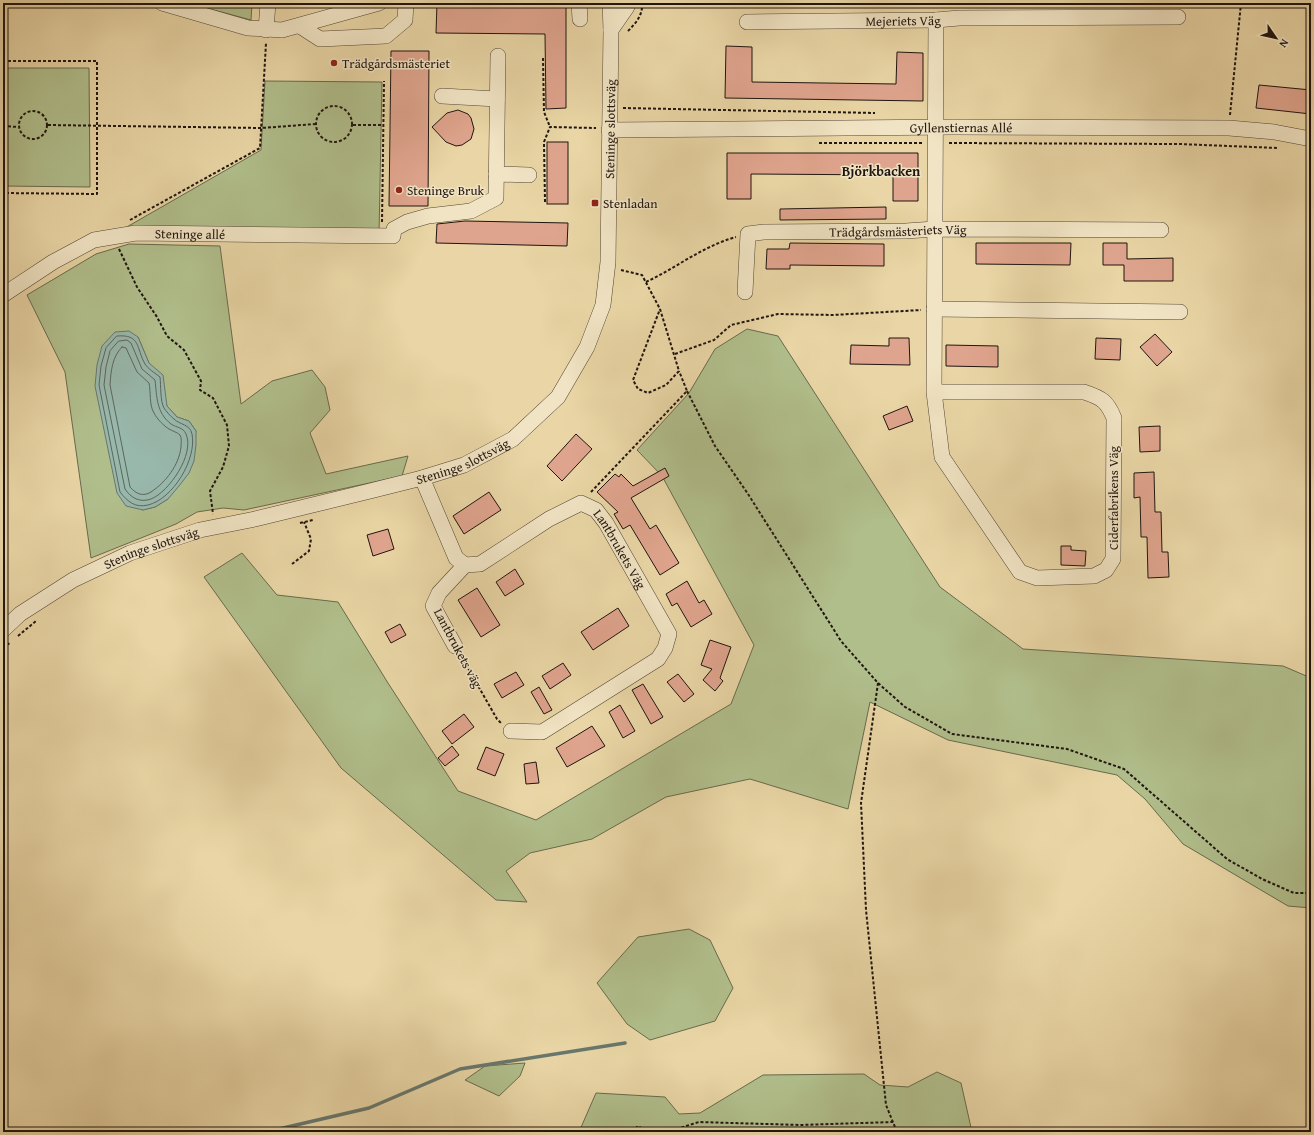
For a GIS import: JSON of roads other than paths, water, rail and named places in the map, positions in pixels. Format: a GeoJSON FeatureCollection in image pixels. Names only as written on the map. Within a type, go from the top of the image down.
{"type":"FeatureCollection","features":[{"type":"Feature","properties":{"kind":"street"},"geometry":{"type":"LineString","coordinates":[[162,3],[248,28],[266,30],[282,30],[300,26],[379,3]]}},
{"type":"Feature","properties":{"kind":"street"},"geometry":{"type":"LineString","coordinates":[[266,30],[268,3]]}},
{"type":"Feature","properties":{"kind":"street"},"geometry":{"type":"LineString","coordinates":[[300,26],[320,39],[386,36],[405,20],[406,3]]}},
{"type":"Feature","properties":{"kind":"street"},"geometry":{"type":"LineString","coordinates":[[579,3],[580,19]]}},
{"type":"Feature","properties":{"kind":"street","name":"Steninge slottsväg"},"geometry":{"type":"LineString","coordinates":[[3,630],[20,614],[73,580],[130,553],[215,526],[255,519],[422,478],[464,465],[513,439],[558,397],[587,347],[603,305],[608,262],[603,129],[610,30],[610,3]]}},
{"type":"Feature","properties":{"kind":"street"},"geometry":{"type":"LineString","coordinates":[[610,30],[628,7]]}},
{"type":"Feature","properties":{"kind":"street","name":"Mejeriets Väg"},"geometry":{"type":"LineString","coordinates":[[747,22],[936,20],[959,18],[1178,17]]}},
{"type":"Feature","properties":{"kind":"street","name":"Ciderfabrikens Väg"},"geometry":{"type":"LineString","coordinates":[[934,392],[1084,392],[1097,396],[1108,406],[1114,418],[1113,559],[1106,570],[1094,576],[1038,578],[1020,572],[942,457],[934,392],[936,20]]}},
{"type":"Feature","properties":{"kind":"street"},"geometry":{"type":"LineString","coordinates":[[498,56],[496,174],[529,175]]}},
{"type":"Feature","properties":{"kind":"street"},"geometry":{"type":"LineString","coordinates":[[442,96],[497,99]]}},
{"type":"Feature","properties":{"kind":"street","name":"Gyllenstiernas Allé"},"geometry":{"type":"LineString","coordinates":[[603,129],[1032,127],[1229,128],[1274,132],[1311,139]]}},
{"type":"Feature","properties":{"kind":"street","name":"Steninge allé"},"geometry":{"type":"LineString","coordinates":[[3,295],[52,262],[94,240],[136,233],[388,236],[394,229],[407,222],[428,216],[471,211],[496,198],[496,174]]}},
{"type":"Feature","properties":{"kind":"street","name":"Trädgårdsmästeriets Väg"},"geometry":{"type":"LineString","coordinates":[[745,292],[748,234],[764,232],[906,231],[935,229],[1161,230]]}},
{"type":"Feature","properties":{"kind":"street"},"geometry":{"type":"LineString","coordinates":[[934,309],[1180,312]]}},
{"type":"Feature","properties":{"kind":"street"},"geometry":{"type":"LineString","coordinates":[[422,478],[456,558],[464,565]]}},
{"type":"Feature","properties":{"kind":"street","name":"Lantbrukets Väg"},"geometry":{"type":"LineString","coordinates":[[464,565],[480,564],[549,519],[581,503],[596,510],[606,523],[669,634],[665,648],[658,659],[542,732],[511,731]]}},
{"type":"Feature","properties":{"kind":"street","name":"Lantbrukets väg"},"geometry":{"type":"LineString","coordinates":[[455,646],[433,606],[439,593],[464,565]]}},
{"type":"Feature","properties":{"kind":"water"},"geometry":{"type":"Polygon","coordinates":[[[129,331],[138,337],[149,363],[163,375],[167,406],[177,417],[189,421],[196,431],[194,461],[189,473],[168,499],[155,507],[143,510],[126,506],[117,493],[95,386],[97,365],[102,346],[115,332],[129,331]]]}},
{"type":"Feature","properties":{"kind":"waterway"},"geometry":{"type":"LineString","coordinates":[[266,1132],[369,1108],[460,1069],[625,1043]]}},
{"type":"Feature","properties":{"kind":"place","name":"Trädgårdsmästeriet"},"geometry":{"type":"Point","coordinates":[334,63]}},
{"type":"Feature","properties":{"kind":"place","name":"Steninge Bruk"},"geometry":{"type":"Point","coordinates":[399,190]}},
{"type":"Feature","properties":{"kind":"place","name":"Stenladan"},"geometry":{"type":"Point","coordinates":[595,203]}},
{"type":"Feature","properties":{"kind":"district","name":"Björkbacken"},"geometry":{"type":"Point","coordinates":[881,171]}}]}
